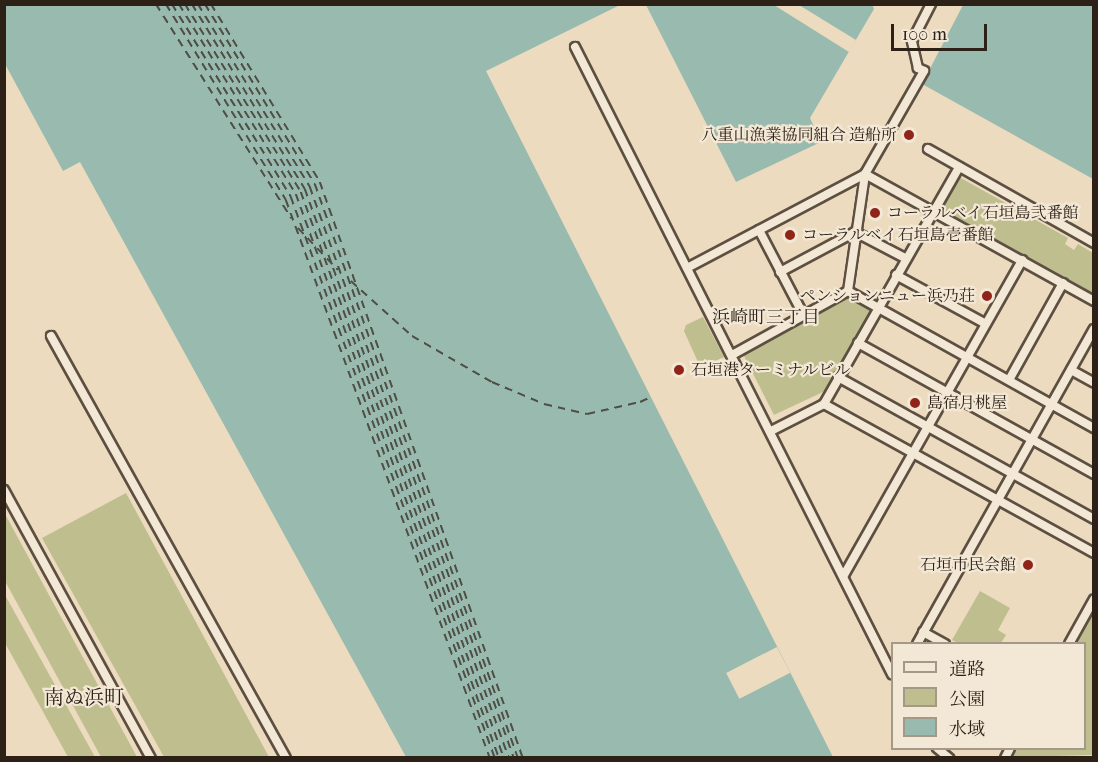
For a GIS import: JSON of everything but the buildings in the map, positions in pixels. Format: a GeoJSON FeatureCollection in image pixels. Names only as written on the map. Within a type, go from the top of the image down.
{"type":"FeatureCollection","features":[{"type":"Feature","properties":{"kind":"street"},"geometry":{"type":"LineString","coordinates":[[848,291],[865,174],[924,71],[918,68],[912,41],[931,4]]}},
{"type":"Feature","properties":{"kind":"street"},"geometry":{"type":"LineString","coordinates":[[575,47],[891,672]]}},
{"type":"Feature","properties":{"kind":"street"},"geometry":{"type":"LineString","coordinates":[[928,149],[1094,243]]}},
{"type":"Feature","properties":{"kind":"street"},"geometry":{"type":"LineString","coordinates":[[771,431],[824,404],[905,258],[959,167]]}},
{"type":"Feature","properties":{"kind":"street"},"geometry":{"type":"LineString","coordinates":[[865,174],[1094,301]]}},
{"type":"Feature","properties":{"kind":"street"},"geometry":{"type":"LineString","coordinates":[[687,268],[865,174]]}},
{"type":"Feature","properties":{"kind":"street"},"geometry":{"type":"LineString","coordinates":[[759,230],[804,316]]}},
{"type":"Feature","properties":{"kind":"street"},"geometry":{"type":"LineString","coordinates":[[855,232],[905,258]]}},
{"type":"Feature","properties":{"kind":"street"},"geometry":{"type":"LineString","coordinates":[[780,272],[855,232]]}},
{"type":"Feature","properties":{"kind":"street"},"geometry":{"type":"LineString","coordinates":[[844,575],[1022,260]]}},
{"type":"Feature","properties":{"kind":"street"},"geometry":{"type":"LineString","coordinates":[[896,275],[986,324]]}},
{"type":"Feature","properties":{"kind":"street"},"geometry":{"type":"LineString","coordinates":[[1009,380],[1063,283]]}},
{"type":"Feature","properties":{"kind":"street"},"geometry":{"type":"LineString","coordinates":[[732,355],[848,291]]}},
{"type":"Feature","properties":{"kind":"street"},"geometry":{"type":"LineString","coordinates":[[848,291],[1094,428]]}},
{"type":"Feature","properties":{"kind":"street"},"geometry":{"type":"LineString","coordinates":[[917,642],[1051,404],[1090,342],[1094,329]]}},
{"type":"Feature","properties":{"kind":"street"},"geometry":{"type":"LineString","coordinates":[[51,336],[286,758]]}},
{"type":"Feature","properties":{"kind":"street"},"geometry":{"type":"LineString","coordinates":[[858,343],[1094,474]]}},
{"type":"Feature","properties":{"kind":"street"},"geometry":{"type":"LineString","coordinates":[[1071,370],[1094,383]]}},
{"type":"Feature","properties":{"kind":"street"},"geometry":{"type":"LineString","coordinates":[[838,377],[1094,519]]}},
{"type":"Feature","properties":{"kind":"street"},"geometry":{"type":"LineString","coordinates":[[824,404],[1094,553]]}},
{"type":"Feature","properties":{"kind":"street"},"geometry":{"type":"LineString","coordinates":[[4,490],[151,758]]}},
{"type":"Feature","properties":{"kind":"street"},"geometry":{"type":"LineString","coordinates":[[1070,642],[1094,599]]}},
{"type":"Feature","properties":{"kind":"street"},"geometry":{"type":"LineString","coordinates":[[923,632],[941,642]]}},
{"type":"Feature","properties":{"kind":"green space"},"geometry":{"type":"Polygon","coordinates":[[[959,177],[1068,238],[1065,244],[1074,250],[1078,244],[1093,253],[1093,293],[941,209],[959,177]]]}},
{"type":"Feature","properties":{"kind":"green space"},"geometry":{"type":"Polygon","coordinates":[[[852,297],[870,307],[870,312],[825,391],[774,415],[743,354],[842,299],[852,297]]]}},
{"type":"Feature","properties":{"kind":"green space"},"geometry":{"type":"Polygon","coordinates":[[[703,317],[724,357],[706,365],[698,362],[684,331],[686,325],[703,317]]]}},
{"type":"Feature","properties":{"kind":"green space"},"geometry":{"type":"Polygon","coordinates":[[[126,493],[269,757],[164,757],[42,538],[126,493]]]}},
{"type":"Feature","properties":{"kind":"green space"},"geometry":{"type":"Polygon","coordinates":[[[5,514],[137,757],[101,757],[5,581],[5,514]]]}},
{"type":"Feature","properties":{"kind":"green space"},"geometry":{"type":"Polygon","coordinates":[[[980,591],[1010,608],[998,630],[1006,635],[1002,642],[956,642],[952,640],[980,591]]]}},
{"type":"Feature","properties":{"kind":"green space"},"geometry":{"type":"Polygon","coordinates":[[[4,595],[95,757],[68,757],[5,643],[4,595]]]}},
{"type":"Feature","properties":{"kind":"green space"},"geometry":{"type":"Polygon","coordinates":[[[1093,613],[1093,755],[1012,757],[1016,750],[1086,750],[1086,642],[1077,642],[1093,613]]]}},
{"type":"Feature","properties":{"kind":"water"},"geometry":{"type":"Polygon","coordinates":[[[872,4],[874,9],[810,118],[821,142],[736,182],[646,5],[872,4]]]}},
{"type":"Feature","properties":{"kind":"water"},"geometry":{"type":"Polygon","coordinates":[[[4,5],[620,5],[486,71],[833,757],[406,757],[80,162],[63,171],[5,64],[4,5]]]}},
{"type":"Feature","properties":{"kind":"water"},"geometry":{"type":"Polygon","coordinates":[[[963,5],[1093,5],[1093,179],[922,84],[963,5]]]}},
{"type":"Feature","properties":{"kind":"pier"},"geometry":{"type":"Polygon","coordinates":[[[774,5],[799,5],[856,40],[849,52],[774,5]]]}},
{"type":"Feature","properties":{"kind":"pier"},"geometry":{"type":"Polygon","coordinates":[[[777,647],[790,673],[739,699],[726,673],[777,647]]]}},
{"type":"Feature","properties":{"kind":"ferry route"},"geometry":{"type":"LineString","coordinates":[[156,4],[292,219]]}},
{"type":"Feature","properties":{"kind":"ferry route"},"geometry":{"type":"LineString","coordinates":[[166,4],[286,200],[490,758]]}},
{"type":"Feature","properties":{"kind":"ferry route"},"geometry":{"type":"LineString","coordinates":[[172,4],[291,197],[495,758]]}},
{"type":"Feature","properties":{"kind":"ferry route"},"geometry":{"type":"LineString","coordinates":[[179,4],[296,194],[499,758]]}},
{"type":"Feature","properties":{"kind":"ferry route"},"geometry":{"type":"LineString","coordinates":[[185,4],[301,192],[504,758]]}},
{"type":"Feature","properties":{"kind":"ferry route"},"geometry":{"type":"LineString","coordinates":[[192,4],[305,189],[509,758]]}},
{"type":"Feature","properties":{"kind":"ferry route"},"geometry":{"type":"LineString","coordinates":[[198,4],[310,187],[514,758]]}},
{"type":"Feature","properties":{"kind":"ferry route"},"geometry":{"type":"LineString","coordinates":[[205,4],[315,184],[518,758]]}},
{"type":"Feature","properties":{"kind":"ferry route"},"geometry":{"type":"LineString","coordinates":[[211,4],[320,182],[523,758]]}},
{"type":"Feature","properties":{"kind":"ferry route"},"geometry":{"type":"LineString","coordinates":[[298,228],[338,270]]}},
{"type":"Feature","properties":{"kind":"ferry route"},"geometry":{"type":"LineString","coordinates":[[351,281],[412,336],[492,382],[544,404],[587,414],[640,402],[653,396]]}},
{"type":"Feature","properties":{"kind":"place","name":"八重山漁業協同組合 造船所"},"geometry":{"type":"Point","coordinates":[909,135]}},
{"type":"Feature","properties":{"kind":"place","name":"コーラルベイ石垣島弐番館"},"geometry":{"type":"Point","coordinates":[875,213]}},
{"type":"Feature","properties":{"kind":"place","name":"コーラルベイ石垣島壱番館"},"geometry":{"type":"Point","coordinates":[790,235]}},
{"type":"Feature","properties":{"kind":"place","name":"ペンションニュー浜乃荘"},"geometry":{"type":"Point","coordinates":[987,296]}},
{"type":"Feature","properties":{"kind":"place","name":"石垣港ターミナルビル"},"geometry":{"type":"Point","coordinates":[679,370]}},
{"type":"Feature","properties":{"kind":"place","name":"島宿月桃屋"},"geometry":{"type":"Point","coordinates":[915,403]}},
{"type":"Feature","properties":{"kind":"place","name":"石垣市民会館"},"geometry":{"type":"Point","coordinates":[1028,565]}},
{"type":"Feature","properties":{"kind":"district","name":"浜崎町三丁目"},"geometry":{"type":"Point","coordinates":[766,318]}},
{"type":"Feature","properties":{"kind":"district","name":"南ぬ浜町"},"geometry":{"type":"Point","coordinates":[84,697]}}]}
